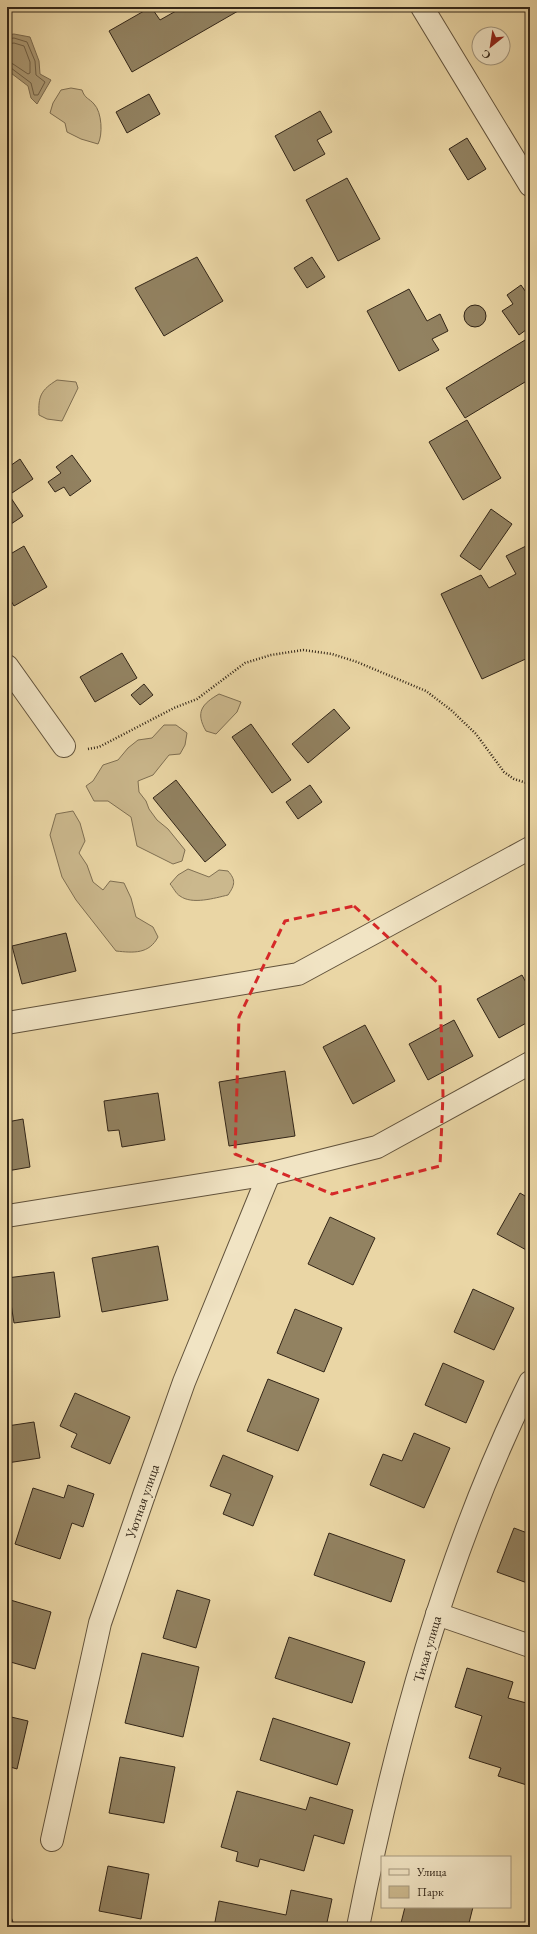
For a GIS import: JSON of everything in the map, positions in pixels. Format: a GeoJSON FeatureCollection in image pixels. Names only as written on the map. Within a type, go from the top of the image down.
{"type":"FeatureCollection","features":[{"type":"Feature","properties":{"kind":"street"},"geometry":{"type":"LineString","coordinates":[[422,7],[530,185]]}},
{"type":"Feature","properties":{"kind":"street"},"geometry":{"type":"LineString","coordinates":[[7,666],[64,746]]}},
{"type":"Feature","properties":{"kind":"street"},"geometry":{"type":"LineString","coordinates":[[7,1023],[298,974],[530,848]]}},
{"type":"Feature","properties":{"kind":"street"},"geometry":{"type":"LineString","coordinates":[[7,1216],[269,1174],[377,1147],[530,1063]]}},
{"type":"Feature","properties":{"kind":"street","name":"Уютная улица"},"geometry":{"type":"LineString","coordinates":[[52,1840],[68,1760],[100,1623],[184,1382],[269,1174]]}},
{"type":"Feature","properties":{"kind":"street","name":"Тихая улица"},"geometry":{"type":"LineString","coordinates":[[358,1927],[377,1832],[442,1594],[504,1435],[530,1382]]}},
{"type":"Feature","properties":{"kind":"street"},"geometry":{"type":"LineString","coordinates":[[437,1614],[530,1646]]}},
{"type":"Feature","properties":{"kind":"path"},"geometry":{"type":"LineString","coordinates":[[64,746],[83,750],[99,747],[174,708],[197,700],[246,663],[271,655],[303,650],[332,654],[357,662],[426,691],[451,710],[476,734],[504,772],[514,779],[530,784]]}},
{"type":"Feature","properties":{"kind":"highlighted area"},"geometry":{"type":"Polygon","coordinates":[[[354,906],[440,985],[443,1095],[440,1166],[332,1194],[235,1154],[239,1017],[285,921],[354,906]]]}},
{"type":"Feature","properties":{"kind":"green space"},"geometry":{"type":"Polygon","coordinates":[[[71,88],[82,90],[99,112],[101,135],[98,144],[81,139],[67,132],[65,123],[50,113],[53,103],[61,90],[71,88]]]}},
{"type":"Feature","properties":{"kind":"green space"},"geometry":{"type":"Polygon","coordinates":[[[57,380],[76,382],[78,388],[62,421],[47,419],[39,415],[40,398],[44,390],[57,380]]]}},
{"type":"Feature","properties":{"kind":"green space"},"geometry":{"type":"Polygon","coordinates":[[[219,694],[241,702],[237,712],[216,734],[206,731],[201,719],[201,714],[202,709],[208,701],[219,694]]]}},
{"type":"Feature","properties":{"kind":"green space"},"geometry":{"type":"Polygon","coordinates":[[[164,725],[176,725],[187,733],[185,745],[180,754],[169,755],[153,775],[138,781],[139,792],[146,801],[149,809],[157,820],[168,829],[185,850],[182,861],[173,864],[137,846],[131,817],[108,801],[94,801],[86,786],[93,781],[103,765],[118,760],[128,748],[138,740],[152,738],[164,725]]]}},
{"type":"Feature","properties":{"kind":"green space"},"geometry":{"type":"Polygon","coordinates":[[[73,811],[80,823],[85,841],[79,853],[87,865],[93,882],[103,890],[110,881],[124,883],[131,898],[136,917],[153,927],[158,937],[150,947],[135,952],[116,951],[76,900],[62,877],[50,835],[56,814],[73,811]]]}},
{"type":"Feature","properties":{"kind":"green space"},"geometry":{"type":"Polygon","coordinates":[[[188,869],[209,877],[219,870],[228,871],[234,883],[228,895],[204,900],[185,899],[177,894],[170,884],[178,875],[188,869]]]}},
{"type":"Feature","properties":{"kind":"water"},"geometry":{"type":"Polygon","coordinates":[[[14,34],[30,37],[39,61],[40,74],[51,80],[37,104],[31,98],[28,86],[7,70],[7,35],[14,34]]]}},
{"type":"Feature","properties":{"kind":"building"},"geometry":{"type":"Polygon","coordinates":[[[151,7],[160,20],[183,7],[245,7],[132,72],[109,31],[151,7]]]}},
{"type":"Feature","properties":{"kind":"building"},"geometry":{"type":"Polygon","coordinates":[[[149,94],[160,114],[127,133],[116,112],[149,94]]]}},
{"type":"Feature","properties":{"kind":"building"},"geometry":{"type":"Polygon","coordinates":[[[320,111],[332,132],[317,140],[325,154],[294,171],[275,136],[320,111]]]}},
{"type":"Feature","properties":{"kind":"building"},"geometry":{"type":"Polygon","coordinates":[[[467,138],[486,169],[468,180],[449,149],[467,138]]]}},
{"type":"Feature","properties":{"kind":"building"},"geometry":{"type":"Polygon","coordinates":[[[347,178],[380,239],[338,261],[306,200],[347,178]]]}},
{"type":"Feature","properties":{"kind":"building"},"geometry":{"type":"Polygon","coordinates":[[[197,257],[223,301],[164,336],[135,288],[197,257]]]}},
{"type":"Feature","properties":{"kind":"building"},"geometry":{"type":"Polygon","coordinates":[[[312,257],[325,277],[307,288],[294,268],[312,257]]]}},
{"type":"Feature","properties":{"kind":"building"},"geometry":{"type":"Polygon","coordinates":[[[521,285],[530,298],[530,327],[519,335],[502,311],[513,304],[507,295],[521,285]]]}},
{"type":"Feature","properties":{"kind":"building"},"geometry":{"type":"Polygon","coordinates":[[[409,289],[427,321],[440,314],[448,331],[432,339],[439,350],[399,371],[367,311],[409,289]]]}},
{"type":"Feature","properties":{"kind":"building"},"geometry":{"type":"Polygon","coordinates":[[[475,305],[483,308],[486,316],[483,324],[475,327],[467,324],[464,316],[467,308],[475,305]]]}},
{"type":"Feature","properties":{"kind":"building"},"geometry":{"type":"Polygon","coordinates":[[[530,337],[530,379],[465,418],[446,388],[530,337]]]}},
{"type":"Feature","properties":{"kind":"building"},"geometry":{"type":"Polygon","coordinates":[[[467,420],[501,478],[463,500],[429,442],[467,420]]]}},
{"type":"Feature","properties":{"kind":"building"},"geometry":{"type":"Polygon","coordinates":[[[72,455],[91,481],[70,496],[64,487],[55,492],[48,482],[61,473],[56,467],[72,455]]]}},
{"type":"Feature","properties":{"kind":"building"},"geometry":{"type":"Polygon","coordinates":[[[20,459],[33,479],[9,495],[23,516],[8,526],[7,468],[20,459]]]}},
{"type":"Feature","properties":{"kind":"building"},"geometry":{"type":"Polygon","coordinates":[[[491,509],[512,524],[480,570],[460,556],[491,509]]]}},
{"type":"Feature","properties":{"kind":"building"},"geometry":{"type":"Polygon","coordinates":[[[530,544],[530,657],[482,679],[441,594],[481,575],[489,588],[516,574],[506,556],[530,544]]]}},
{"type":"Feature","properties":{"kind":"building"},"geometry":{"type":"Polygon","coordinates":[[[24,546],[47,587],[14,606],[7,594],[7,556],[24,546]]]}},
{"type":"Feature","properties":{"kind":"building"},"geometry":{"type":"Polygon","coordinates":[[[122,653],[137,678],[95,702],[80,677],[122,653]]]}},
{"type":"Feature","properties":{"kind":"building"},"geometry":{"type":"Polygon","coordinates":[[[144,684],[153,695],[140,705],[131,695],[144,684]]]}},
{"type":"Feature","properties":{"kind":"building"},"geometry":{"type":"Polygon","coordinates":[[[334,709],[350,728],[308,763],[292,744],[334,709]]]}},
{"type":"Feature","properties":{"kind":"building"},"geometry":{"type":"Polygon","coordinates":[[[251,724],[291,780],[272,793],[232,737],[251,724]]]}},
{"type":"Feature","properties":{"kind":"building"},"geometry":{"type":"Polygon","coordinates":[[[176,780],[226,845],[205,862],[153,798],[176,780]]]}},
{"type":"Feature","properties":{"kind":"building"},"geometry":{"type":"Polygon","coordinates":[[[310,785],[322,802],[298,819],[286,802],[310,785]]]}},
{"type":"Feature","properties":{"kind":"building"},"geometry":{"type":"Polygon","coordinates":[[[66,933],[76,971],[22,984],[12,946],[66,933]]]}},
{"type":"Feature","properties":{"kind":"building"},"geometry":{"type":"Polygon","coordinates":[[[522,975],[530,990],[530,1021],[499,1038],[477,999],[522,975]]]}},
{"type":"Feature","properties":{"kind":"building"},"geometry":{"type":"Polygon","coordinates":[[[454,1020],[473,1056],[428,1080],[409,1044],[454,1020]]]}},
{"type":"Feature","properties":{"kind":"building"},"geometry":{"type":"Polygon","coordinates":[[[365,1025],[395,1081],[353,1104],[323,1047],[365,1025]]]}},
{"type":"Feature","properties":{"kind":"building"},"geometry":{"type":"Polygon","coordinates":[[[285,1071],[295,1136],[229,1146],[219,1082],[285,1071]]]}},
{"type":"Feature","properties":{"kind":"building"},"geometry":{"type":"Polygon","coordinates":[[[158,1093],[165,1140],[122,1147],[119,1130],[108,1131],[104,1101],[158,1093]]]}},
{"type":"Feature","properties":{"kind":"building"},"geometry":{"type":"Polygon","coordinates":[[[23,1119],[30,1167],[7,1171],[7,1122],[23,1119]]]}},
{"type":"Feature","properties":{"kind":"building"},"geometry":{"type":"Polygon","coordinates":[[[520,1193],[530,1199],[530,1252],[497,1234],[520,1193]]]}},
{"type":"Feature","properties":{"kind":"building"},"geometry":{"type":"Polygon","coordinates":[[[330,1217],[375,1238],[353,1285],[308,1264],[330,1217]]]}},
{"type":"Feature","properties":{"kind":"building"},"geometry":{"type":"Polygon","coordinates":[[[158,1246],[168,1300],[102,1312],[92,1258],[158,1246]]]}},
{"type":"Feature","properties":{"kind":"building"},"geometry":{"type":"Polygon","coordinates":[[[54,1272],[60,1317],[14,1323],[7,1278],[54,1272]]]}},
{"type":"Feature","properties":{"kind":"building"},"geometry":{"type":"Polygon","coordinates":[[[473,1289],[514,1308],[494,1350],[454,1332],[473,1289]]]}},
{"type":"Feature","properties":{"kind":"building"},"geometry":{"type":"Polygon","coordinates":[[[295,1309],[342,1328],[324,1372],[277,1353],[295,1309]]]}},
{"type":"Feature","properties":{"kind":"building"},"geometry":{"type":"Polygon","coordinates":[[[443,1363],[484,1381],[466,1423],[425,1405],[443,1363]]]}},
{"type":"Feature","properties":{"kind":"building"},"geometry":{"type":"Polygon","coordinates":[[[268,1379],[319,1399],[298,1451],[247,1431],[268,1379]]]}},
{"type":"Feature","properties":{"kind":"building"},"geometry":{"type":"Polygon","coordinates":[[[75,1393],[130,1417],[110,1464],[71,1447],[77,1434],[60,1426],[75,1393]]]}},
{"type":"Feature","properties":{"kind":"building"},"geometry":{"type":"Polygon","coordinates":[[[34,1422],[40,1458],[7,1463],[7,1426],[34,1422]]]}},
{"type":"Feature","properties":{"kind":"building"},"geometry":{"type":"Polygon","coordinates":[[[414,1433],[450,1448],[424,1508],[370,1485],[383,1454],[402,1461],[414,1433]]]}},
{"type":"Feature","properties":{"kind":"building"},"geometry":{"type":"Polygon","coordinates":[[[223,1455],[273,1476],[253,1526],[223,1514],[231,1494],[210,1486],[223,1455]]]}},
{"type":"Feature","properties":{"kind":"building"},"geometry":{"type":"Polygon","coordinates":[[[68,1485],[94,1494],[83,1527],[72,1523],[60,1559],[15,1544],[33,1488],[64,1498],[68,1485]]]}},
{"type":"Feature","properties":{"kind":"building"},"geometry":{"type":"Polygon","coordinates":[[[514,1528],[530,1534],[530,1584],[497,1572],[514,1528]]]}},
{"type":"Feature","properties":{"kind":"building"},"geometry":{"type":"Polygon","coordinates":[[[329,1533],[405,1560],[391,1602],[314,1575],[329,1533]]]}},
{"type":"Feature","properties":{"kind":"building"},"geometry":{"type":"Polygon","coordinates":[[[177,1590],[210,1600],[196,1648],[163,1638],[177,1590]]]}},
{"type":"Feature","properties":{"kind":"building"},"geometry":{"type":"Polygon","coordinates":[[[7,1599],[51,1612],[35,1669],[7,1661],[7,1599]]]}},
{"type":"Feature","properties":{"kind":"building"},"geometry":{"type":"Polygon","coordinates":[[[289,1637],[365,1662],[352,1703],[275,1678],[289,1637]]]}},
{"type":"Feature","properties":{"kind":"building"},"geometry":{"type":"Polygon","coordinates":[[[142,1653],[199,1667],[183,1737],[125,1723],[142,1653]]]}},
{"type":"Feature","properties":{"kind":"building"},"geometry":{"type":"Polygon","coordinates":[[[467,1668],[513,1682],[508,1698],[530,1704],[530,1786],[498,1776],[501,1768],[469,1758],[482,1716],[455,1707],[467,1668]]]}},
{"type":"Feature","properties":{"kind":"building"},"geometry":{"type":"Polygon","coordinates":[[[7,1716],[28,1721],[17,1769],[7,1766],[7,1716]]]}},
{"type":"Feature","properties":{"kind":"building"},"geometry":{"type":"Polygon","coordinates":[[[273,1718],[350,1743],[337,1785],[260,1760],[273,1718]]]}},
{"type":"Feature","properties":{"kind":"building"},"geometry":{"type":"Polygon","coordinates":[[[120,1757],[175,1767],[164,1823],[109,1813],[120,1757]]]}},
{"type":"Feature","properties":{"kind":"building"},"geometry":{"type":"Polygon","coordinates":[[[237,1791],[306,1810],[310,1797],[353,1810],[344,1844],[314,1835],[304,1871],[260,1859],[258,1867],[236,1861],[238,1852],[221,1847],[237,1791]]]}},
{"type":"Feature","properties":{"kind":"building"},"geometry":{"type":"Polygon","coordinates":[[[108,1866],[149,1874],[141,1919],[99,1911],[108,1866]]]}},
{"type":"Feature","properties":{"kind":"building"},"geometry":{"type":"Polygon","coordinates":[[[291,1890],[332,1899],[326,1927],[214,1927],[219,1901],[286,1915],[291,1890]]]}},
{"type":"Feature","properties":{"kind":"building"},"geometry":{"type":"Polygon","coordinates":[[[7,1907],[15,1927],[7,1927],[7,1907]]]}},
{"type":"Feature","properties":{"kind":"building"},"geometry":{"type":"Polygon","coordinates":[[[405,1908],[473,1908],[468,1927],[400,1927],[405,1908]]]}}]}
